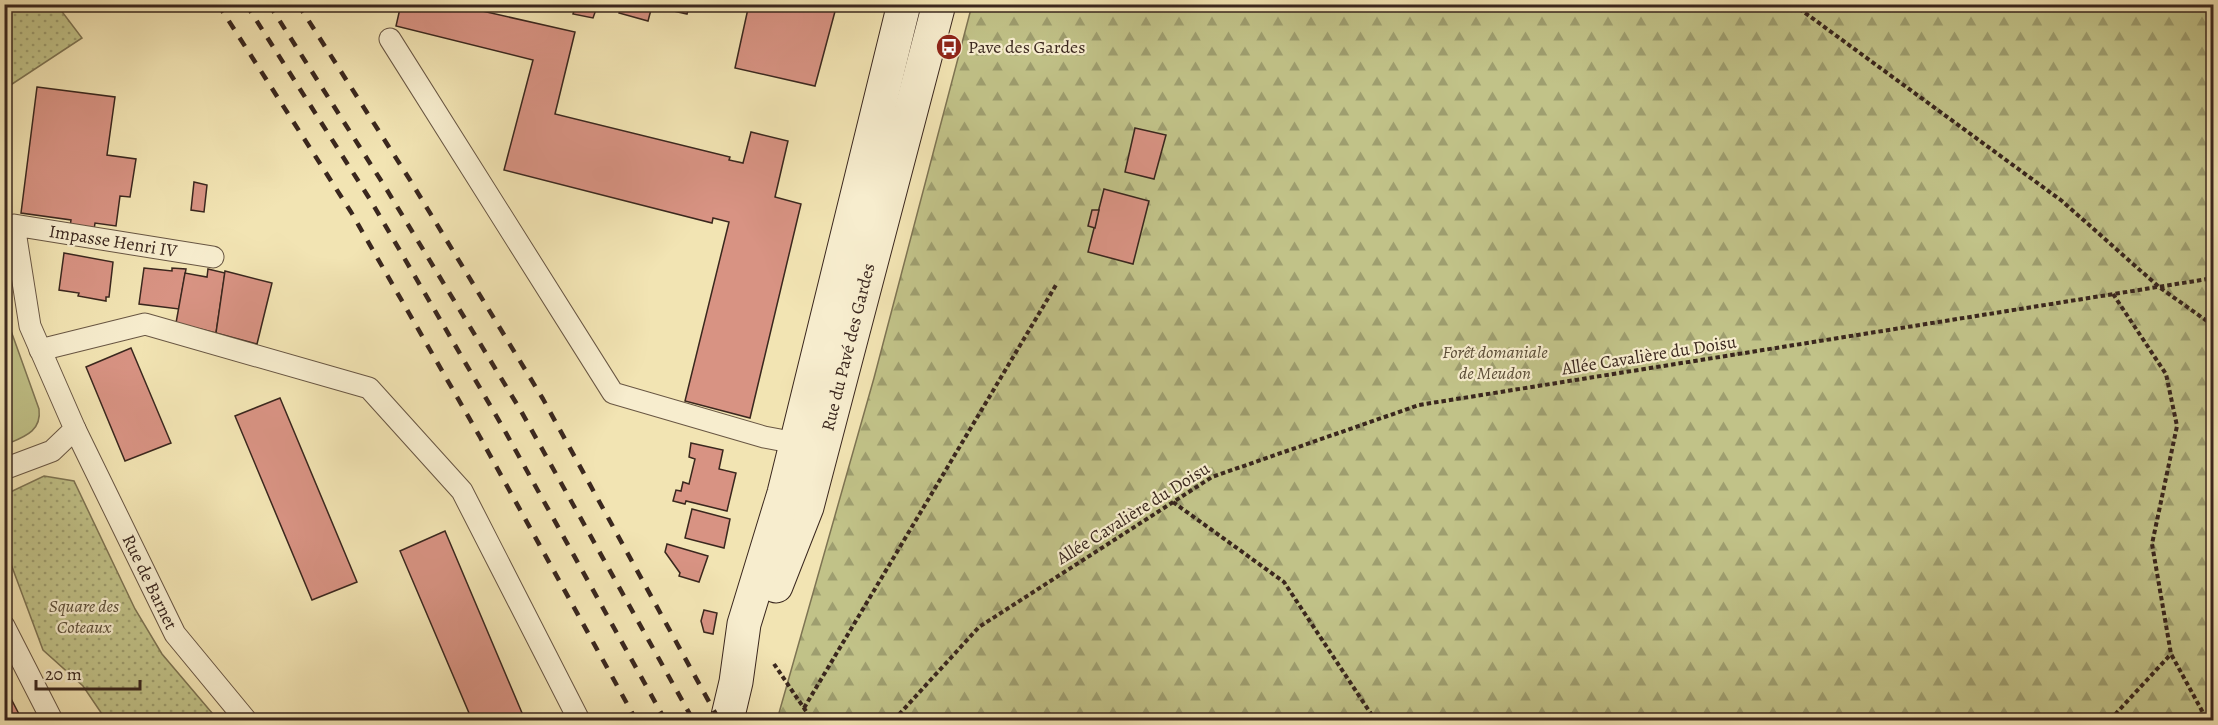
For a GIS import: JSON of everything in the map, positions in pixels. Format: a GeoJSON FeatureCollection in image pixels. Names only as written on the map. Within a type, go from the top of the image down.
{"type":"FeatureCollection","features":[{"type":"Feature","properties":{"kind":"main road","name":"Rue du Pavé des Gardes"},"geometry":{"type":"LineString","coordinates":[[727,720],[736,682],[744,624],[784,493],[904,4]]}},
{"type":"Feature","properties":{"kind":"main road","name":"Rue du Pavé des Gardes"},"geometry":{"type":"LineString","coordinates":[[736,682],[807,507],[939,4]]}},
{"type":"Feature","properties":{"kind":"lane"},"geometry":{"type":"LineString","coordinates":[[390,39],[612,393],[764,437],[796,443]]}},
{"type":"Feature","properties":{"kind":"lane","name":"Impasse Henri IV"},"geometry":{"type":"LineString","coordinates":[[14,225],[213,257]]}},
{"type":"Feature","properties":{"kind":"lane","name":"Rue de Barnet"},"geometry":{"type":"LineString","coordinates":[[14,225],[30,326],[75,429],[175,634],[246,720]]}},
{"type":"Feature","properties":{"kind":"lane"},"geometry":{"type":"LineString","coordinates":[[40,350],[145,324],[369,388],[462,491],[579,720]]}},
{"type":"Feature","properties":{"kind":"lane"},"geometry":{"type":"LineString","coordinates":[[4,470],[52,452],[75,429]]}},
{"type":"Feature","properties":{"kind":"lane"},"geometry":{"type":"LineString","coordinates":[[4,626],[52,720]]}},
{"type":"Feature","properties":{"kind":"path"},"geometry":{"type":"LineString","coordinates":[[1792,4],[2062,201],[2159,287],[2214,326]]}},
{"type":"Feature","properties":{"kind":"path","name":"Allée Cavalière du Doisu"},"geometry":{"type":"LineString","coordinates":[[894,720],[979,627],[1212,477],[1419,405],[2214,278]]}},
{"type":"Feature","properties":{"kind":"path"},"geometry":{"type":"LineString","coordinates":[[804,708],[1056,285]]}},
{"type":"Feature","properties":{"kind":"path"},"geometry":{"type":"LineString","coordinates":[[2113,294],[2166,374],[2177,426],[2152,544],[2171,654],[2207,720]]}},
{"type":"Feature","properties":{"kind":"path"},"geometry":{"type":"LineString","coordinates":[[1173,502],[1284,582],[1375,720]]}},
{"type":"Feature","properties":{"kind":"path"},"geometry":{"type":"LineString","coordinates":[[756,636],[812,720]]}},
{"type":"Feature","properties":{"kind":"path"},"geometry":{"type":"LineString","coordinates":[[2110,720],[2171,654]]}},
{"type":"Feature","properties":{"kind":"green space"},"geometry":{"type":"Polygon","coordinates":[[[5,4],[57,5],[82,38],[6,88],[5,96],[5,4]]]}},
{"type":"Feature","properties":{"kind":"green space","name":"Forêt domaniale de Meudon"},"geometry":{"type":"Polygon","coordinates":[[[972,5],[2213,5],[2213,720],[777,720],[874,378],[972,5]]]}},
{"type":"Feature","properties":{"kind":"green space"},"geometry":{"type":"Polygon","coordinates":[[[5,314],[39,409],[39,417],[30,433],[5,445],[5,314]]]}},
{"type":"Feature","properties":{"kind":"green space","name":"Square des Coteaux"},"geometry":{"type":"Polygon","coordinates":[[[44,476],[74,481],[135,609],[162,654],[218,720],[106,720],[83,686],[43,650],[5,548],[4,495],[44,476]]]}},
{"type":"Feature","properties":{"kind":"building"},"geometry":{"type":"Polygon","coordinates":[[[401,4],[451,4],[575,32],[555,114],[730,157],[729,160],[743,163],[751,132],[788,141],[775,197],[801,204],[750,418],[685,401],[729,222],[713,218],[712,223],[504,170],[533,60],[396,26],[401,4]]]}},
{"type":"Feature","properties":{"kind":"building"},"geometry":{"type":"Polygon","coordinates":[[[576,4],[598,4],[593,18],[573,14],[576,4]]]}},
{"type":"Feature","properties":{"kind":"building"},"geometry":{"type":"Polygon","coordinates":[[[621,4],[690,4],[687,14],[652,6],[648,21],[619,13],[621,4]]]}},
{"type":"Feature","properties":{"kind":"building"},"geometry":{"type":"Polygon","coordinates":[[[749,4],[837,4],[815,86],[735,68],[749,4]]]}},
{"type":"Feature","properties":{"kind":"building"},"geometry":{"type":"Polygon","coordinates":[[[37,87],[115,97],[107,155],[136,159],[130,197],[120,196],[116,226],[95,223],[94,230],[70,227],[71,220],[21,213],[37,87]]]}},
{"type":"Feature","properties":{"kind":"building"},"geometry":{"type":"Polygon","coordinates":[[[1135,128],[1166,135],[1154,179],[1125,172],[1135,128]]]}},
{"type":"Feature","properties":{"kind":"building"},"geometry":{"type":"Polygon","coordinates":[[[194,182],[207,185],[204,212],[191,210],[194,182]]]}},
{"type":"Feature","properties":{"kind":"building"},"geometry":{"type":"Polygon","coordinates":[[[1104,189],[1149,201],[1133,264],[1088,252],[1104,189]]]}},
{"type":"Feature","properties":{"kind":"building"},"geometry":{"type":"Polygon","coordinates":[[[1092,210],[1099,210],[1095,228],[1088,226],[1092,210]]]}},
{"type":"Feature","properties":{"kind":"building"},"geometry":{"type":"Polygon","coordinates":[[[64,253],[113,262],[109,297],[106,297],[106,301],[59,290],[64,253]]]}},
{"type":"Feature","properties":{"kind":"building"},"geometry":{"type":"Polygon","coordinates":[[[144,268],[172,271],[172,268],[186,269],[179,309],[139,304],[144,268]]]}},
{"type":"Feature","properties":{"kind":"building"},"geometry":{"type":"Polygon","coordinates":[[[208,269],[225,273],[216,333],[176,323],[185,273],[207,277],[208,269]]]}},
{"type":"Feature","properties":{"kind":"building"},"geometry":{"type":"Polygon","coordinates":[[[225,271],[272,283],[257,344],[216,333],[225,271]]]}},
{"type":"Feature","properties":{"kind":"building"},"geometry":{"type":"Polygon","coordinates":[[[131,348],[171,443],[125,461],[86,367],[131,348]]]}},
{"type":"Feature","properties":{"kind":"building"},"geometry":{"type":"Polygon","coordinates":[[[280,398],[357,582],[312,600],[235,416],[280,398]]]}},
{"type":"Feature","properties":{"kind":"building"},"geometry":{"type":"Polygon","coordinates":[[[691,443],[723,450],[719,469],[736,473],[727,511],[686,501],[685,504],[673,501],[676,490],[681,491],[683,482],[689,484],[695,459],[689,457],[691,443]]]}},
{"type":"Feature","properties":{"kind":"building"},"geometry":{"type":"Polygon","coordinates":[[[692,509],[730,519],[724,548],[685,538],[692,509]]]}},
{"type":"Feature","properties":{"kind":"building"},"geometry":{"type":"Polygon","coordinates":[[[445,531],[525,720],[472,720],[400,551],[445,531]]]}},
{"type":"Feature","properties":{"kind":"building"},"geometry":{"type":"Polygon","coordinates":[[[667,544],[708,556],[699,582],[679,576],[680,573],[665,552],[667,544]]]}},
{"type":"Feature","properties":{"kind":"building"},"geometry":{"type":"Polygon","coordinates":[[[704,610],[717,613],[713,634],[704,632],[701,621],[704,610]]]}},
{"type":"Feature","properties":{"kind":"building"},"geometry":{"type":"Polygon","coordinates":[[[4,685],[22,720],[4,720],[4,685]]]}},
{"type":"Feature","properties":{"kind":"railway"},"geometry":{"type":"LineString","coordinates":[[218,4],[351,212],[480,437],[636,720]]}},
{"type":"Feature","properties":{"kind":"railway"},"geometry":{"type":"LineString","coordinates":[[246,4],[371,201],[501,424],[665,720]]}},
{"type":"Feature","properties":{"kind":"railway"},"geometry":{"type":"LineString","coordinates":[[269,4],[387,190],[521,411],[693,720]]}},
{"type":"Feature","properties":{"kind":"railway"},"geometry":{"type":"LineString","coordinates":[[298,4],[410,180],[543,399],[719,720]]}},
{"type":"Feature","properties":{"kind":"place","name":"Pave des Gardes"},"geometry":{"type":"Point","coordinates":[949,47]}}]}
